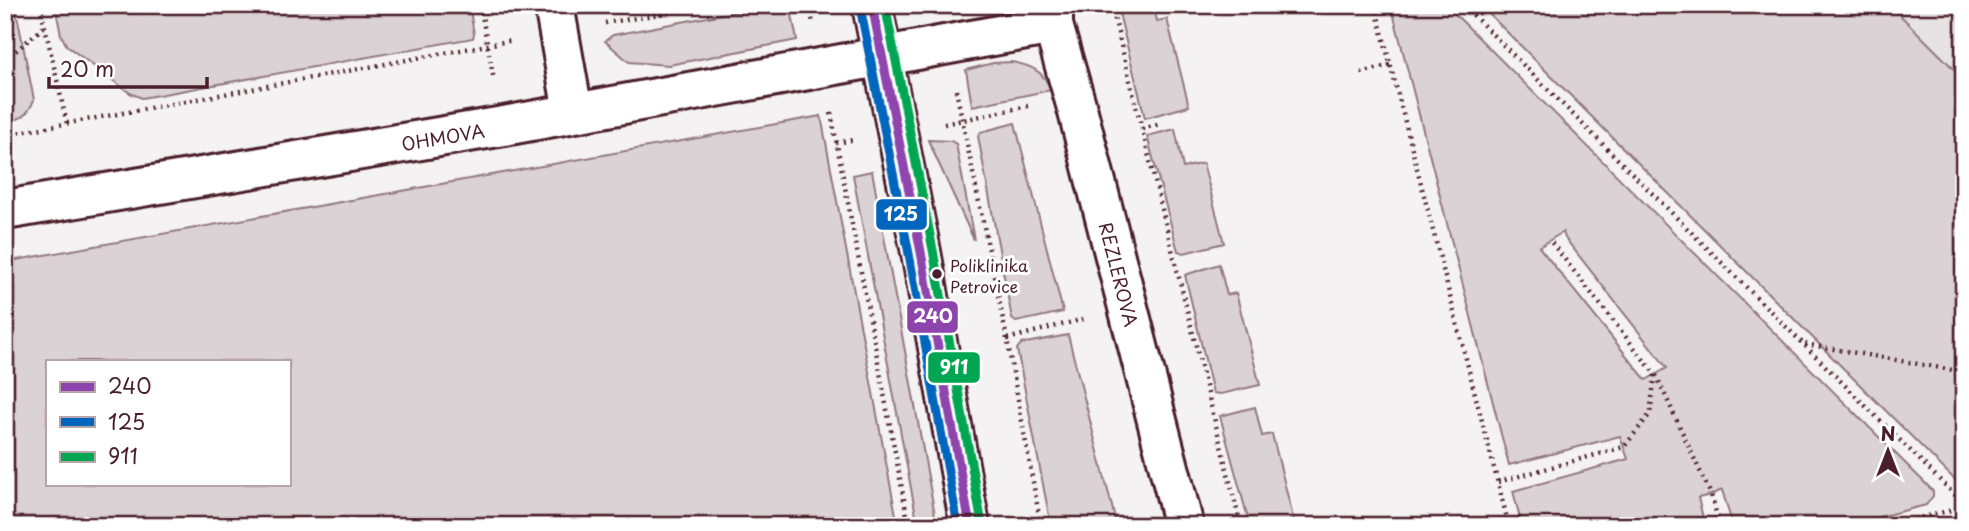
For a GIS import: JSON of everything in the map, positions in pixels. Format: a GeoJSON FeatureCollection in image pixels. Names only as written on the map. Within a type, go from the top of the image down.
{"type":"FeatureCollection","features":[{"type":"Feature","properties":{"kind":"street"},"geometry":{"type":"LineString","coordinates":[[872,5],[970,526]]}},
{"type":"Feature","properties":{"kind":"street","name":"REZLEROVA"},"geometry":{"type":"LineString","coordinates":[[882,57],[947,46],[1053,15],[1184,526]]}},
{"type":"Feature","properties":{"kind":"street"},"geometry":{"type":"LineString","coordinates":[[556,18],[573,113]]}},
{"type":"Feature","properties":{"kind":"street","name":"OHMOVA"},"geometry":{"type":"LineString","coordinates":[[5,211],[882,57]]}},
{"type":"Feature","properties":{"kind":"path"},"geometry":{"type":"LineString","coordinates":[[40,5],[67,124]]}},
{"type":"Feature","properties":{"kind":"path"},"geometry":{"type":"LineString","coordinates":[[5,135],[67,124],[556,18],[715,5]]}},
{"type":"Feature","properties":{"kind":"path"},"geometry":{"type":"LineString","coordinates":[[1111,5],[1241,526]]}},
{"type":"Feature","properties":{"kind":"path"},"geometry":{"type":"LineString","coordinates":[[1376,5],[1509,526]]}},
{"type":"Feature","properties":{"kind":"path"},"geometry":{"type":"LineString","coordinates":[[1463,5],[1964,506]]}},
{"type":"Feature","properties":{"kind":"path"},"geometry":{"type":"LineString","coordinates":[[5,60],[44,26]]}},
{"type":"Feature","properties":{"kind":"path"},"geometry":{"type":"LineString","coordinates":[[947,46],[1041,526]]}},
{"type":"Feature","properties":{"kind":"path"},"geometry":{"type":"LineString","coordinates":[[1361,73],[1390,65]]}},
{"type":"Feature","properties":{"kind":"path"},"geometry":{"type":"LineString","coordinates":[[836,143],[898,133],[1130,84]]}},
{"type":"Feature","properties":{"kind":"path"},"geometry":{"type":"LineString","coordinates":[[830,106],[909,526]]}},
{"type":"Feature","properties":{"kind":"path"},"geometry":{"type":"LineString","coordinates":[[1142,129],[1159,124]]}},
{"type":"Feature","properties":{"kind":"path"},"geometry":{"type":"LineString","coordinates":[[1551,242],[1656,374],[1712,495],[1720,526]]}},
{"type":"Feature","properties":{"kind":"path"},"geometry":{"type":"LineString","coordinates":[[1804,344],[1964,372]]}},
{"type":"Feature","properties":{"kind":"path"},"geometry":{"type":"LineString","coordinates":[[1498,482],[1624,447],[1650,414],[1656,374]]}},
{"type":"Feature","properties":{"kind":"path"},"geometry":{"type":"LineString","coordinates":[[1887,526],[1964,506]]}},
{"type":"Feature","properties":{"kind":"shaded area"},"geometry":{"type":"Polygon","coordinates":[[[5,5],[15,5],[34,100],[23,116],[5,122],[5,5]]]}},
{"type":"Feature","properties":{"kind":"shaded area"},"geometry":{"type":"Polygon","coordinates":[[[55,5],[469,5],[474,34],[473,38],[142,98],[130,93],[67,46],[61,35],[55,5]]]}},
{"type":"Feature","properties":{"kind":"shaded area"},"geometry":{"type":"Polygon","coordinates":[[[771,5],[790,5],[797,40],[669,65],[629,62],[605,41],[613,35],[771,5]]]}},
{"type":"Feature","properties":{"kind":"shaded area"},"geometry":{"type":"Polygon","coordinates":[[[1117,5],[1153,5],[1157,21],[1167,19],[1189,106],[1145,118],[1117,5]]]}},
{"type":"Feature","properties":{"kind":"shaded area"},"geometry":{"type":"Polygon","coordinates":[[[1391,5],[1446,5],[1933,491],[1933,496],[1926,505],[1843,526],[1733,526],[1722,490],[1698,498],[1705,526],[1522,526],[1513,491],[1628,459],[1620,436],[1509,465],[1391,5]],[[1563,232],[1539,247],[1646,380],[1667,368],[1563,232]]]}},
{"type":"Feature","properties":{"kind":"shaded area"},"geometry":{"type":"Polygon","coordinates":[[[1480,5],[1890,5],[1964,79],[1964,484],[1954,479],[1480,5]]]}},
{"type":"Feature","properties":{"kind":"shaded area"},"geometry":{"type":"Polygon","coordinates":[[[1890,5],[1964,5],[1964,79],[1890,5]]]}},
{"type":"Feature","properties":{"kind":"shaded area"},"geometry":{"type":"Polygon","coordinates":[[[1011,62],[1035,70],[1051,90],[972,106],[966,70],[993,63],[1011,62]]]}},
{"type":"Feature","properties":{"kind":"shaded area"},"geometry":{"type":"Polygon","coordinates":[[[821,116],[898,526],[5,526],[5,262],[821,116]]]}},
{"type":"Feature","properties":{"kind":"shaded area"},"geometry":{"type":"Polygon","coordinates":[[[1015,123],[1063,312],[1016,322],[1012,319],[978,136],[981,132],[1015,123]]]}},
{"type":"Feature","properties":{"kind":"shaded area"},"geometry":{"type":"Polygon","coordinates":[[[1175,129],[1183,168],[1203,163],[1224,243],[1184,253],[1178,251],[1147,136],[1175,129]]]}},
{"type":"Feature","properties":{"kind":"shaded area"},"geometry":{"type":"Polygon","coordinates":[[[928,140],[951,141],[956,144],[974,240],[928,140]]]}},
{"type":"Feature","properties":{"kind":"shaded area"},"geometry":{"type":"Polygon","coordinates":[[[872,171],[937,526],[918,526],[853,175],[872,171]]]}},
{"type":"Feature","properties":{"kind":"shaded area"},"geometry":{"type":"Polygon","coordinates":[[[1219,264],[1227,295],[1236,293],[1260,385],[1221,394],[1213,393],[1185,275],[1219,264]]]}},
{"type":"Feature","properties":{"kind":"shaded area"},"geometry":{"type":"Polygon","coordinates":[[[1068,335],[1117,526],[1051,526],[1017,349],[1021,344],[1068,335]]]}},
{"type":"Feature","properties":{"kind":"shaded area"},"geometry":{"type":"Polygon","coordinates":[[[1255,407],[1262,436],[1272,434],[1294,521],[1275,526],[1250,526],[1220,416],[1255,407]]]}},
{"type":"Feature","properties":{"kind":"transit line","name":"240"},"geometry":{"type":"LineString","coordinates":[[872,5],[921,252],[970,526]]}},
{"type":"Feature","properties":{"kind":"transit line","name":"911"},"geometry":{"type":"LineString","coordinates":[[885,5],[933,250],[982,524]]}},
{"type":"Feature","properties":{"kind":"transit line","name":"125"},"geometry":{"type":"LineString","coordinates":[[860,7],[909,254],[958,526]]}},
{"type":"Feature","properties":{"kind":"place","name":"Poliklinika Petrovice"},"geometry":{"type":"Point","coordinates":[937,274]}}]}
